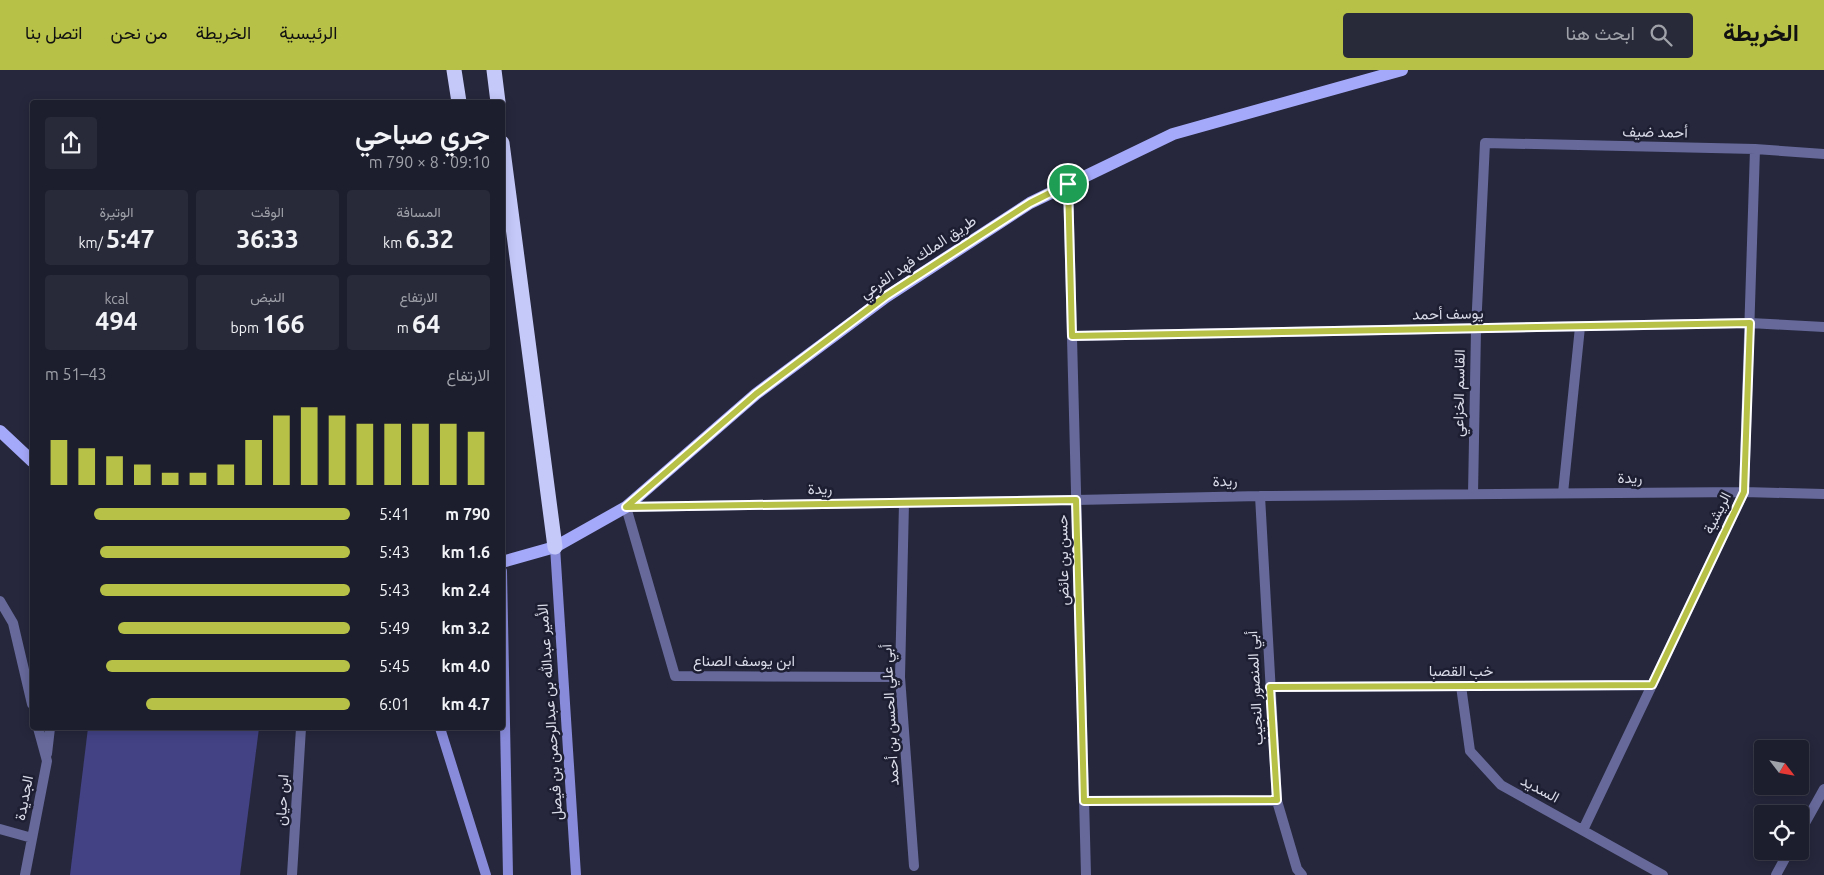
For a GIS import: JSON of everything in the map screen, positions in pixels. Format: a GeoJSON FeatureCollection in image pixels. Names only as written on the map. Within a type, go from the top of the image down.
{"type":"FeatureCollection","features":[{"type":"Feature","properties":{"kind":"highway"},"geometry":{"type":"LineString","coordinates":[[454,70],[458,100]]}},
{"type":"Feature","properties":{"kind":"highway"},"geometry":{"type":"LineString","coordinates":[[494,70],[498,100]]}},
{"type":"Feature","properties":{"kind":"highway"},"geometry":{"type":"LineString","coordinates":[[505,170],[555,547]]}},
{"type":"Feature","properties":{"kind":"main road","name":"طريق الملك فهد الفرعي"},"geometry":{"type":"LineString","coordinates":[[505,561],[555,547],[626,507],[756,394],[886,296],[1030,203],[1173,134],[1402,70]]}},
{"type":"Feature","properties":{"kind":"main road"},"geometry":{"type":"LineString","coordinates":[[0,431],[30,459]]}},
{"type":"Feature","properties":{"kind":"main road","name":"الأمير عبدالله بن عبدالرحمن بن فيصل"},"geometry":{"type":"LineString","coordinates":[[555,547],[576,875]]}},
{"type":"Feature","properties":{"kind":"main road"},"geometry":{"type":"LineString","coordinates":[[505,722],[508,875]]}},
{"type":"Feature","properties":{"kind":"main road"},"geometry":{"type":"LineString","coordinates":[[441,730],[486,875]]}},
{"type":"Feature","properties":{"kind":"street","name":"أحمد ضيف"},"geometry":{"type":"LineString","coordinates":[[1485,143],[1755,149],[1824,154]]}},
{"type":"Feature","properties":{"kind":"street","name":"القاسم الخزاعي"},"geometry":{"type":"LineString","coordinates":[[1473,494],[1476,329],[1485,143]]}},
{"type":"Feature","properties":{"kind":"street","name":"الريشية"},"geometry":{"type":"LineString","coordinates":[[1583,830],[1744,492],[1755,149]]}},
{"type":"Feature","properties":{"kind":"street","name":"حسن بن عائض"},"geometry":{"type":"LineString","coordinates":[[1068,184],[1086,875]]}},
{"type":"Feature","properties":{"kind":"street","name":"يوسف أحمد"},"geometry":{"type":"LineString","coordinates":[[1072,336],[1750,323],[1824,327]]}},
{"type":"Feature","properties":{"kind":"street"},"geometry":{"type":"LineString","coordinates":[[1563,494],[1580,327]]}},
{"type":"Feature","properties":{"kind":"street","name":"ريدة"},"geometry":{"type":"LineString","coordinates":[[626,507],[1260,496],[1744,492],[1824,494]]}},
{"type":"Feature","properties":{"kind":"street","name":"أبي المنصور النجيب"},"geometry":{"type":"LineString","coordinates":[[1260,496],[1277,800],[1297,869],[1302,875]]}},
{"type":"Feature","properties":{"kind":"street","name":"أبي علي الحسن بن أحمد"},"geometry":{"type":"LineString","coordinates":[[904,503],[900,677],[914,866]]}},
{"type":"Feature","properties":{"kind":"street","name":"ابن يوسف الصناع"},"geometry":{"type":"LineString","coordinates":[[626,507],[675,676],[900,677]]}},
{"type":"Feature","properties":{"kind":"street"},"geometry":{"type":"LineString","coordinates":[[0,601],[13,623],[30,695]]}},
{"type":"Feature","properties":{"kind":"street","name":"خب القصبا"},"geometry":{"type":"LineString","coordinates":[[1270,687],[1652,685]]}},
{"type":"Feature","properties":{"kind":"street","name":"السديد"},"geometry":{"type":"LineString","coordinates":[[1461,686],[1470,751],[1501,786],[1663,875]]}},
{"type":"Feature","properties":{"kind":"street","name":"الجديدة"},"geometry":{"type":"LineString","coordinates":[[25,875],[47,762],[39,730]]}},
{"type":"Feature","properties":{"kind":"street"},"geometry":{"type":"LineString","coordinates":[[47,762],[50,730]]}},
{"type":"Feature","properties":{"kind":"street","name":"ابن حيان"},"geometry":{"type":"LineString","coordinates":[[292,875],[301,730]]}},
{"type":"Feature","properties":{"kind":"street"},"geometry":{"type":"LineString","coordinates":[[1809,816],[1824,788]]}},
{"type":"Feature","properties":{"kind":"street"},"geometry":{"type":"LineString","coordinates":[[1084,801],[1277,800]]}},
{"type":"Feature","properties":{"kind":"street"},"geometry":{"type":"LineString","coordinates":[[0,829],[32,838]]}},
{"type":"Feature","properties":{"kind":"street"},"geometry":{"type":"LineString","coordinates":[[1776,875],[1784,860]]}},
{"type":"Feature","properties":{"kind":"shaded area"},"geometry":{"type":"Polygon","coordinates":[[[88,730],[259,730],[240,875],[70,875],[88,730]]]}},
{"type":"Feature","properties":{"kind":"route"},"geometry":{"type":"LineString","coordinates":[[1068,184],[1072,336],[1750,323],[1744,492],[1652,685],[1270,687],[1277,800],[1084,801],[1076,500],[626,507],[756,394],[886,296],[1030,203],[1068,184]]}}]}
